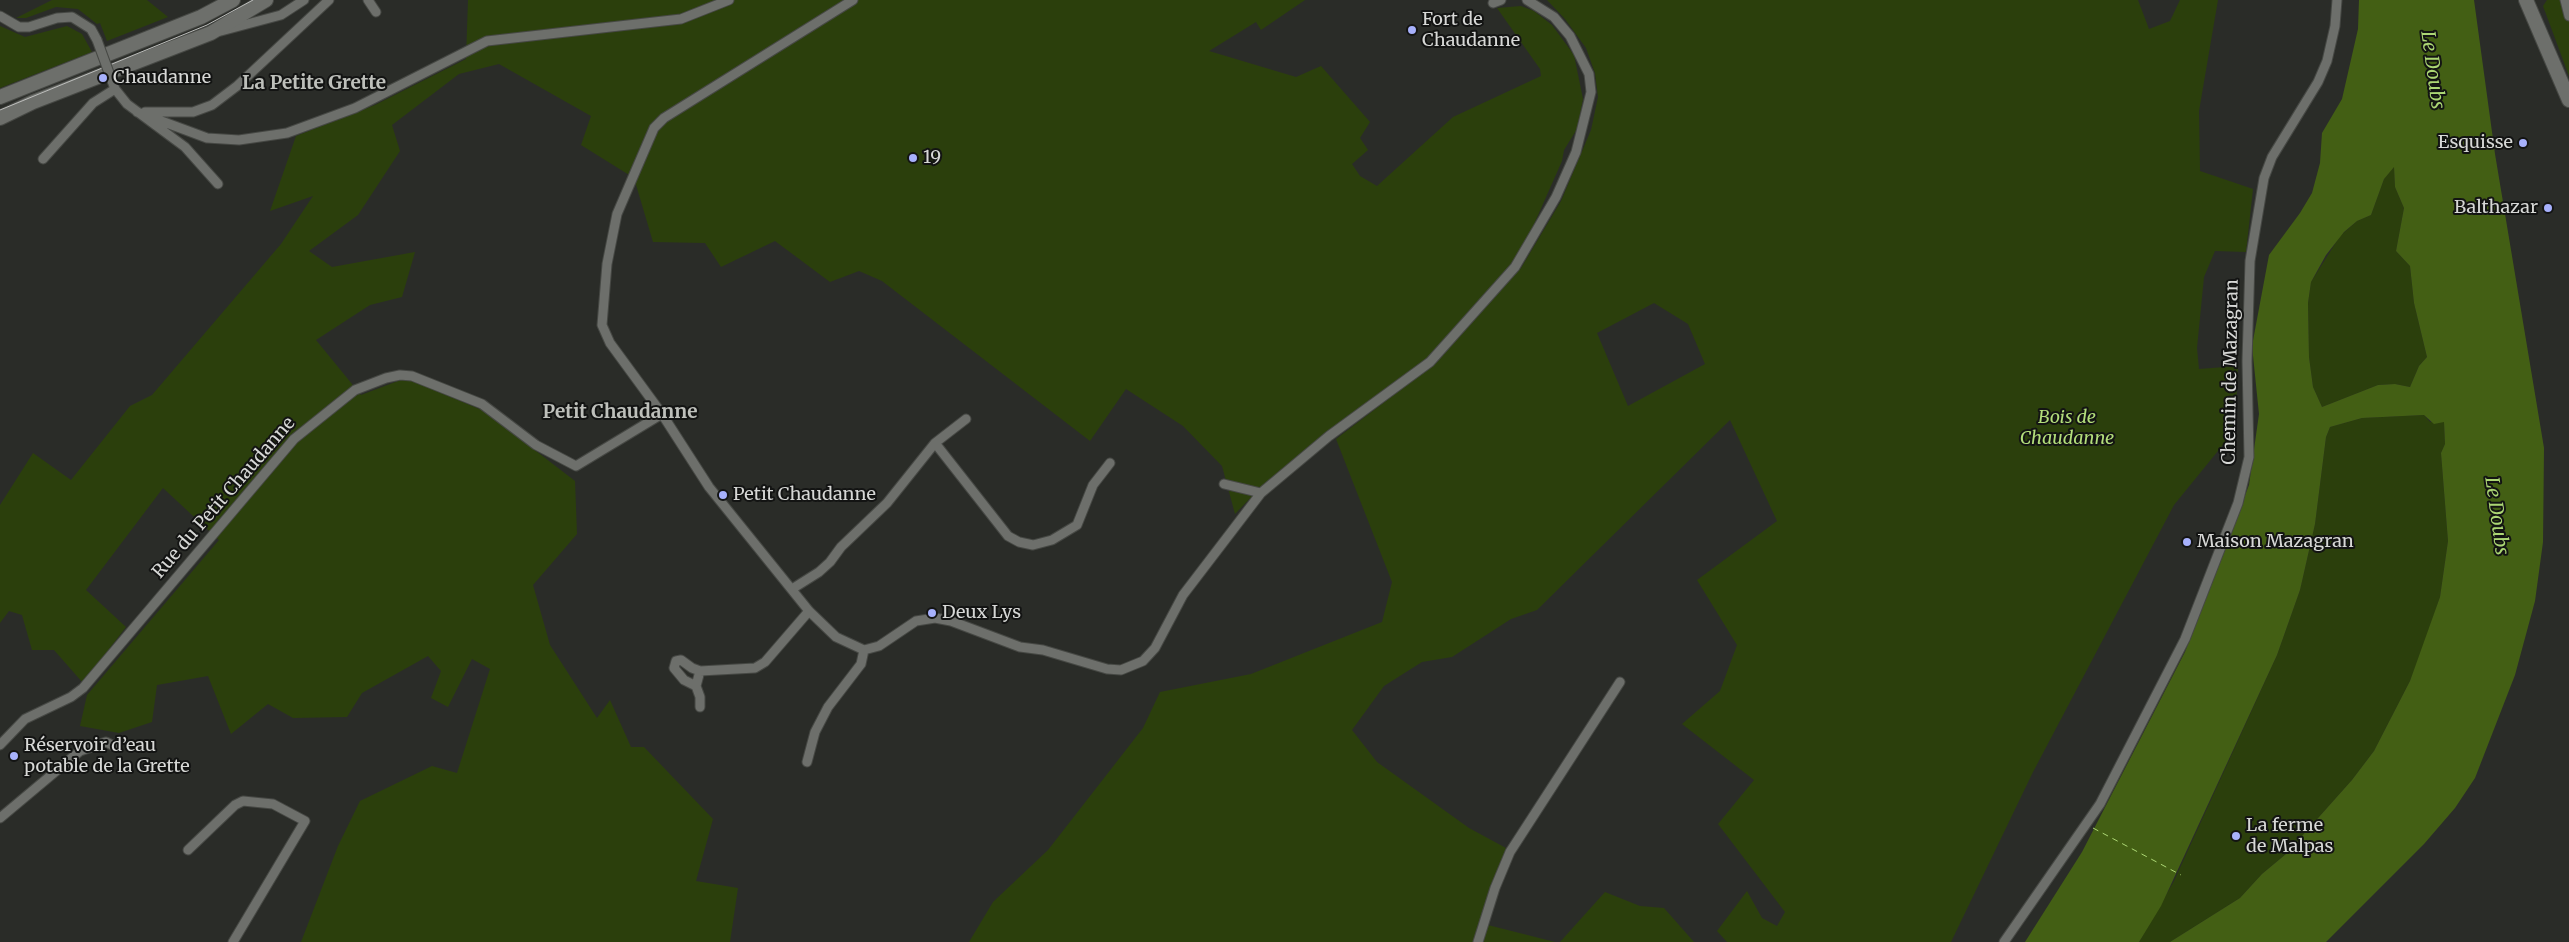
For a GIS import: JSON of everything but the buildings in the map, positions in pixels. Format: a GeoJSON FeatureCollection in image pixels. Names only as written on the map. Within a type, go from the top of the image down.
{"type":"FeatureCollection","features":[{"type":"Feature","properties":{"kind":"main road"},"geometry":{"type":"LineString","coordinates":[[0,97],[201,17],[232,0]]}},
{"type":"Feature","properties":{"kind":"main road"},"geometry":{"type":"LineString","coordinates":[[0,118],[33,102],[211,33],[266,0]]}},
{"type":"Feature","properties":{"kind":"main road"},"geometry":{"type":"LineString","coordinates":[[2526,0],[2569,100]]}},
{"type":"Feature","properties":{"kind":"street"},"geometry":{"type":"LineString","coordinates":[[211,33],[281,15],[304,0]]}},
{"type":"Feature","properties":{"kind":"street"},"geometry":{"type":"LineString","coordinates":[[137,112],[193,112],[212,105],[237,86],[329,0]]}},
{"type":"Feature","properties":{"kind":"street"},"geometry":{"type":"LineString","coordinates":[[368,0],[376,12]]}},
{"type":"Feature","properties":{"kind":"street"},"geometry":{"type":"LineString","coordinates":[[137,112],[207,138],[239,140],[287,133],[355,108],[488,41],[681,20],[729,0]]}},
{"type":"Feature","properties":{"kind":"street"},"geometry":{"type":"LineString","coordinates":[[852,0],[664,118],[654,128],[617,214],[607,264],[602,325],[610,343],[662,414],[710,487],[809,611],[836,637],[864,650],[879,646],[916,621],[935,618],[951,621],[1020,647],[1043,650],[1107,669],[1131,667],[1144,661],[1155,648],[1183,594],[1262,493],[1329,436],[1436,356],[1516,266],[1556,197],[1576,152],[1591,92],[1589,74],[1570,36],[1554,17],[1527,0]]}},
{"type":"Feature","properties":{"kind":"street","name":"Chemin de Mazagran"},"geometry":{"type":"LineString","coordinates":[[2004,942],[2100,804],[2185,639],[2238,503],[2249,457],[2247,361],[2250,261],[2264,178],[2272,157],[2318,82],[2327,61],[2335,26],[2337,0]]}},
{"type":"Feature","properties":{"kind":"street"},"geometry":{"type":"LineString","coordinates":[[2565,0],[2569,16]]}},
{"type":"Feature","properties":{"kind":"street"},"geometry":{"type":"LineString","coordinates":[[0,16],[19,27],[29,27],[57,18],[72,17],[91,29],[114,85],[137,112],[185,147],[218,184]]}},
{"type":"Feature","properties":{"kind":"street"},"geometry":{"type":"LineString","coordinates":[[43,159],[93,103],[114,85]]}},
{"type":"Feature","properties":{"kind":"street","name":"Rue du Petit Chaudanne"},"geometry":{"type":"LineString","coordinates":[[0,745],[25,719],[58,704],[83,688],[294,439],[354,390],[386,378],[400,375],[412,376],[482,404],[536,446],[576,466],[662,414]]}},
{"type":"Feature","properties":{"kind":"street"},"geometry":{"type":"LineString","coordinates":[[792,589],[819,572],[830,562],[841,547],[887,503],[935,443],[966,419]]}},
{"type":"Feature","properties":{"kind":"street"},"geometry":{"type":"LineString","coordinates":[[935,443],[1008,536],[1019,542],[1032,545],[1052,540],[1078,525],[1093,485],[1110,463]]}},
{"type":"Feature","properties":{"kind":"street"},"geometry":{"type":"LineString","coordinates":[[1224,484],[1262,493]]}},
{"type":"Feature","properties":{"kind":"street"},"geometry":{"type":"LineString","coordinates":[[696,686],[684,680],[674,668],[674,663],[681,660],[700,671],[755,668],[760,666],[809,611]]}},
{"type":"Feature","properties":{"kind":"street"},"geometry":{"type":"LineString","coordinates":[[807,762],[815,732],[828,707],[861,664],[864,650]]}},
{"type":"Feature","properties":{"kind":"street"},"geometry":{"type":"LineString","coordinates":[[700,671],[696,686],[700,696],[700,707]]}},
{"type":"Feature","properties":{"kind":"street"},"geometry":{"type":"LineString","coordinates":[[1478,942],[1495,888],[1510,852],[1620,682]]}},
{"type":"Feature","properties":{"kind":"street"},"geometry":{"type":"LineString","coordinates":[[0,818],[80,751],[106,742],[114,746]]}},
{"type":"Feature","properties":{"kind":"street"},"geometry":{"type":"LineString","coordinates":[[188,850],[235,805],[243,801],[272,804],[306,821],[233,942]]}},
{"type":"Feature","properties":{"kind":"green space"},"geometry":{"type":"Polygon","coordinates":[[[52,0],[147,0],[168,17],[107,41],[100,23],[97,24],[78,9],[56,7],[26,18],[16,18],[52,0]]]}},
{"type":"Feature","properties":{"kind":"green space"},"geometry":{"type":"Polygon","coordinates":[[[468,0],[1305,0],[1261,30],[1256,22],[1209,51],[1296,77],[1321,66],[1370,122],[1360,138],[1368,150],[1352,164],[1360,176],[1377,186],[1453,117],[1541,76],[1540,69],[1497,8],[1521,6],[1534,11],[1552,25],[1574,55],[1583,99],[1577,129],[1564,150],[1562,161],[1515,267],[1430,362],[1331,429],[1263,485],[1235,514],[1222,466],[1183,426],[1126,389],[1090,441],[882,281],[859,271],[830,282],[775,241],[721,267],[705,243],[653,242],[634,178],[581,145],[591,116],[499,64],[459,74],[392,125],[400,151],[358,215],[309,251],[332,267],[415,252],[402,297],[370,305],[316,340],[361,395],[406,378],[484,411],[575,481],[577,534],[533,585],[550,645],[597,718],[610,700],[631,747],[644,747],[713,819],[696,881],[738,888],[730,942],[301,942],[338,846],[360,801],[432,766],[457,773],[490,669],[472,659],[448,707],[431,698],[441,671],[428,656],[362,693],[347,717],[293,718],[268,704],[231,734],[208,676],[157,685],[152,722],[119,733],[80,726],[87,695],[219,540],[163,488],[86,590],[126,627],[83,683],[54,650],[32,650],[22,615],[9,611],[0,623],[0,505],[33,453],[71,480],[130,406],[152,395],[281,244],[313,196],[270,211],[296,136],[375,105],[466,59],[468,0]]]}},
{"type":"Feature","properties":{"kind":"green space","name":"Bois de Chaudanne"},"geometry":{"type":"Polygon","coordinates":[[[1547,0],[2138,0],[2149,29],[2170,21],[2180,0],[2218,0],[2199,111],[2200,171],[2253,189],[2246,252],[2215,251],[2204,277],[2197,348],[2199,369],[2238,366],[2235,430],[2174,505],[2033,772],[1951,942],[1727,942],[1717,931],[1747,891],[1762,918],[1777,926],[1785,912],[1718,824],[1754,780],[1682,724],[1720,691],[1737,645],[1697,580],[1777,521],[1730,420],[1537,610],[1511,619],[1452,657],[1422,662],[1384,686],[1352,730],[1377,762],[1469,828],[1506,848],[1480,923],[1555,942],[969,942],[993,902],[1048,850],[1143,728],[1160,692],[1251,674],[1382,622],[1392,582],[1336,439],[1437,362],[1521,268],[1561,201],[1591,130],[1598,97],[1595,73],[1586,48],[1565,19],[1547,0]],[[1654,303],[1597,333],[1628,406],[1705,364],[1688,324],[1654,303]]]}},
{"type":"Feature","properties":{"kind":"green space"},"geometry":{"type":"Polygon","coordinates":[[[2547,0],[2569,0],[2569,76],[2543,6],[2547,0]]]}},
{"type":"Feature","properties":{"kind":"green space"},"geometry":{"type":"Polygon","coordinates":[[[0,26],[25,37],[67,26],[82,34],[92,52],[0,88],[0,26]]]}},
{"type":"Feature","properties":{"kind":"green space"},"geometry":{"type":"Polygon","coordinates":[[[2394,166],[2395,187],[2404,208],[2396,251],[2410,266],[2414,303],[2427,357],[2419,366],[2410,387],[2395,384],[2378,385],[2322,407],[2313,387],[2309,357],[2308,303],[2311,282],[2340,236],[2357,221],[2371,215],[2384,179],[2394,166]]]}},
{"type":"Feature","properties":{"kind":"green space"},"geometry":{"type":"Polygon","coordinates":[[[2424,415],[2430,422],[2444,422],[2445,444],[2441,453],[2448,541],[2440,597],[2410,681],[2374,751],[2352,780],[2286,854],[2262,874],[2240,898],[2170,942],[2139,942],[2174,881],[2277,655],[2300,590],[2315,524],[2326,437],[2330,427],[2362,418],[2424,415]]]}},
{"type":"Feature","properties":{"kind":"green space"},"geometry":{"type":"Polygon","coordinates":[[[1605,892],[1640,906],[1664,908],[1694,942],[1560,942],[1605,892]]]}},
{"type":"Feature","properties":{"kind":"water","name":"Le Doubs"},"geometry":{"type":"Polygon","coordinates":[[[2359,0],[2474,0],[2495,154],[2544,448],[2543,542],[2535,601],[2515,675],[2475,778],[2455,808],[2424,844],[2326,942],[2170,942],[2240,898],[2262,874],[2286,854],[2352,780],[2374,751],[2410,681],[2440,597],[2448,541],[2441,453],[2445,444],[2444,422],[2434,424],[2424,415],[2362,418],[2330,427],[2326,437],[2315,524],[2300,590],[2277,655],[2161,906],[2139,942],[2025,942],[2082,852],[2185,652],[2249,485],[2259,414],[2252,346],[2269,255],[2300,213],[2312,193],[2320,163],[2322,133],[2342,99],[2358,29],[2359,0]],[[2394,167],[2384,179],[2371,215],[2357,221],[2344,232],[2326,255],[2311,282],[2308,303],[2309,357],[2313,387],[2322,407],[2378,385],[2395,384],[2410,387],[2419,366],[2427,357],[2414,303],[2410,266],[2396,251],[2404,208],[2395,187],[2394,167]]]}},
{"type":"Feature","properties":{"kind":"ferry route"},"geometry":{"type":"LineString","coordinates":[[2093,828],[2181,875]]}},
{"type":"Feature","properties":{"kind":"tram line"},"geometry":{"type":"LineString","coordinates":[[0,110],[207,25],[253,0]]}},
{"type":"Feature","properties":{"kind":"place","name":"Fort de Chaudanne"},"geometry":{"type":"Point","coordinates":[1412,30]}},
{"type":"Feature","properties":{"kind":"place","name":"Chaudanne"},"geometry":{"type":"Point","coordinates":[103,78]}},
{"type":"Feature","properties":{"kind":"place","name":"Esquisse"},"geometry":{"type":"Point","coordinates":[2523,143]}},
{"type":"Feature","properties":{"kind":"place","name":"19"},"geometry":{"type":"Point","coordinates":[913,158]}},
{"type":"Feature","properties":{"kind":"place","name":"Balthazar"},"geometry":{"type":"Point","coordinates":[2548,208]}},
{"type":"Feature","properties":{"kind":"place","name":"Petit Chaudanne"},"geometry":{"type":"Point","coordinates":[723,495]}},
{"type":"Feature","properties":{"kind":"place","name":"Maison Mazagran"},"geometry":{"type":"Point","coordinates":[2187,542]}},
{"type":"Feature","properties":{"kind":"place","name":"Deux Lys"},"geometry":{"type":"Point","coordinates":[932,613]}},
{"type":"Feature","properties":{"kind":"place","name":"Réservoir d’eau potable de la Grette"},"geometry":{"type":"Point","coordinates":[14,756]}},
{"type":"Feature","properties":{"kind":"place","name":"La ferme de Malpas"},"geometry":{"type":"Point","coordinates":[2236,836]}},
{"type":"Feature","properties":{"kind":"district","name":"La Petite Grette"},"geometry":{"type":"Point","coordinates":[314,84]}},
{"type":"Feature","properties":{"kind":"district","name":"Petit Chaudanne"},"geometry":{"type":"Point","coordinates":[620,413]}}]}
